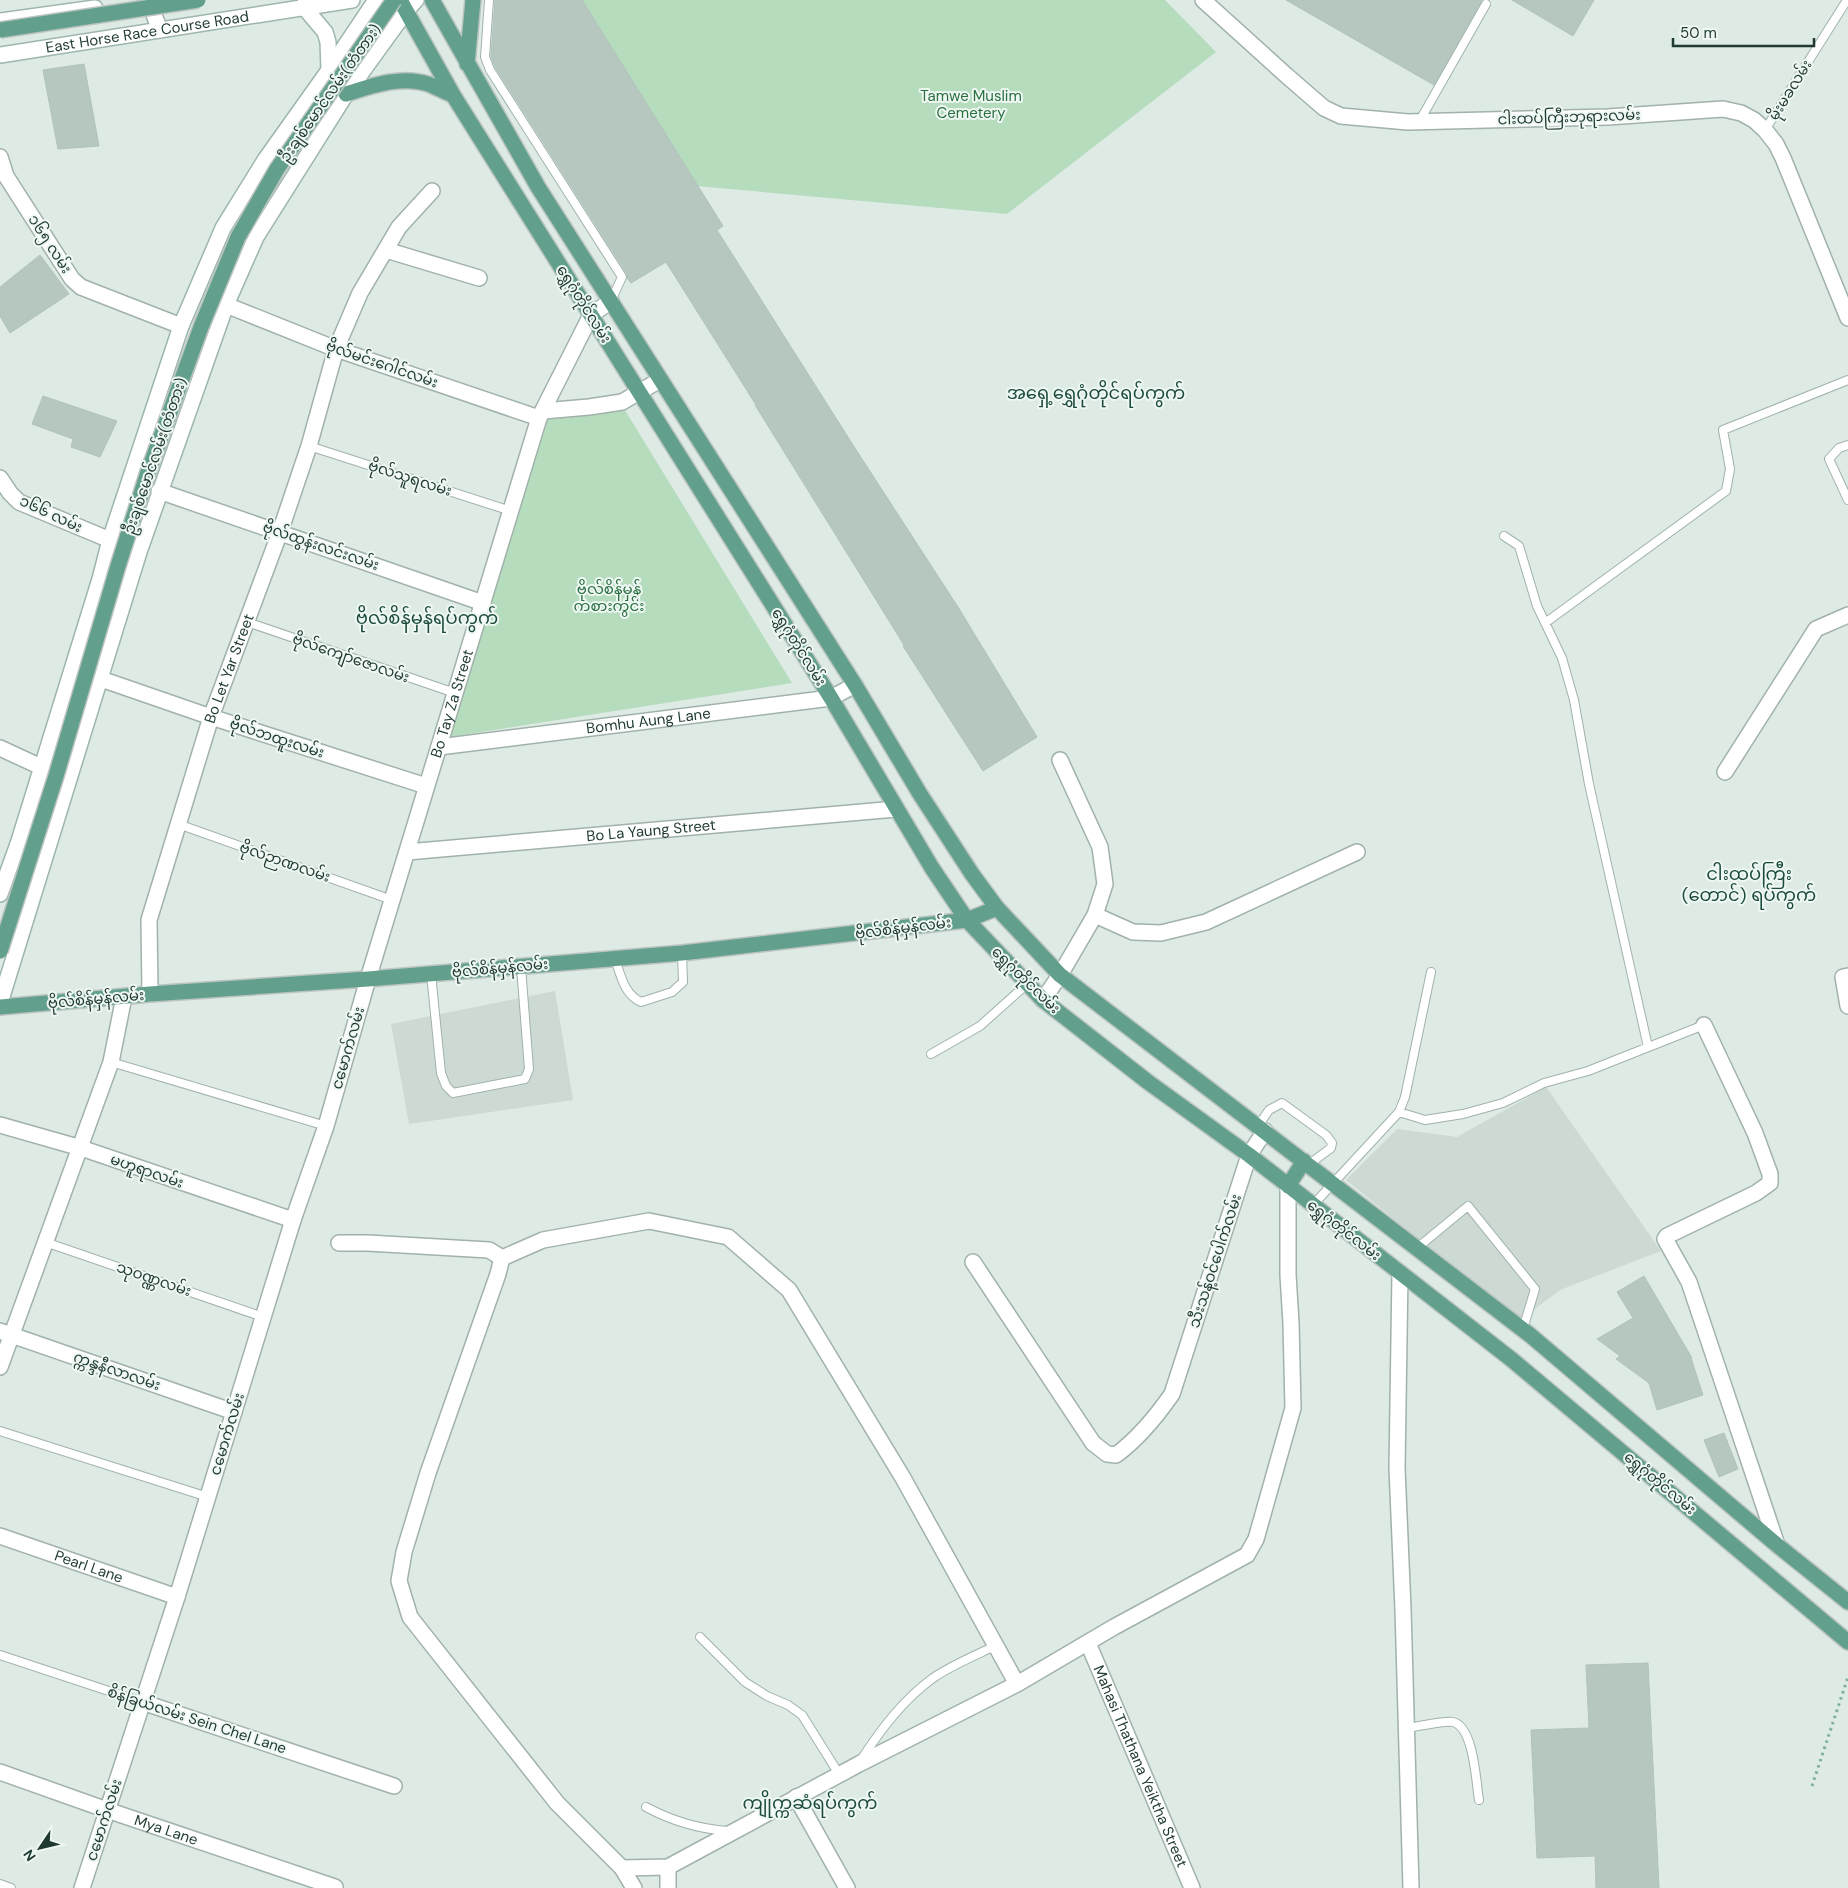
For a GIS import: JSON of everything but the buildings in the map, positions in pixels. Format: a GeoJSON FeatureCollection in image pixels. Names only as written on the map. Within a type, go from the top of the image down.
{"type":"FeatureCollection","features":[{"type":"Feature","properties":{"kind":"main road"},"geometry":{"type":"LineString","coordinates":[[0,30],[198,0]]}},
{"type":"Feature","properties":{"kind":"main road","name":"ဦးချစ်မောင်လမ်း(တံတား)"},"geometry":{"type":"LineString","coordinates":[[0,951],[56,776],[148,472],[201,327],[234,246],[278,169],[394,0]]}},
{"type":"Feature","properties":{"kind":"main road","name":"ရွှေဂုံတိုင်လမ်း"},"geometry":{"type":"LineString","coordinates":[[432,0],[538,186],[855,685],[920,794],[972,874],[997,908],[1060,975],[1523,1329],[1777,1545],[1848,1602]]}},
{"type":"Feature","properties":{"kind":"main road"},"geometry":{"type":"LineString","coordinates":[[467,64],[473,0]]}},
{"type":"Feature","properties":{"kind":"main road","name":"ရွှေဂုံတိုင်လမ်း"},"geometry":{"type":"LineString","coordinates":[[407,4],[453,95],[831,698],[932,868],[967,920],[1043,1000],[1511,1358],[1848,1642]]}},
{"type":"Feature","properties":{"kind":"main road"},"geometry":{"type":"LineString","coordinates":[[346,94],[382,82],[403,81],[426,83],[453,95]]}},
{"type":"Feature","properties":{"kind":"main road","name":"ဗိုလ်စိန်မှန်လမ်း"},"geometry":{"type":"LineString","coordinates":[[0,1007],[682,953],[967,920],[997,908]]}},
{"type":"Feature","properties":{"kind":"main road"},"geometry":{"type":"LineString","coordinates":[[1288,1186],[1306,1163]]}},
{"type":"Feature","properties":{"kind":"street","name":"East Horse Race Course Road"},"geometry":{"type":"LineString","coordinates":[[0,21],[151,0]]}},
{"type":"Feature","properties":{"kind":"street"},"geometry":{"type":"LineString","coordinates":[[151,0],[160,30]]}},
{"type":"Feature","properties":{"kind":"street","name":"East Horse Race Course Road"},"geometry":{"type":"LineString","coordinates":[[0,54],[352,0]]}},
{"type":"Feature","properties":{"kind":"street"},"geometry":{"type":"LineString","coordinates":[[0,894],[19,841],[100,579],[110,540],[182,326],[223,228],[265,160],[376,0]]}},
{"type":"Feature","properties":{"kind":"street","name":"ငါးထပ်ကြီးဘုရားလမ်း"},"geometry":{"type":"LineString","coordinates":[[1203,0],[1324,108],[1342,116],[1419,122],[1608,117],[1723,109],[1741,113],[1754,120],[1776,144],[1848,318]]}},
{"type":"Feature","properties":{"kind":"street"},"geometry":{"type":"LineString","coordinates":[[0,1003],[159,491],[226,305],[256,237],[346,94],[407,4]]}},
{"type":"Feature","properties":{"kind":"street"},"geometry":{"type":"LineString","coordinates":[[303,6],[325,32],[328,42],[329,70]]}},
{"type":"Feature","properties":{"kind":"street","name":"၁၆၅ လမ်း"},"geometry":{"type":"LineString","coordinates":[[0,157],[6,176],[72,279],[81,287],[182,326]]}},
{"type":"Feature","properties":{"kind":"street","name":"Bo Let Yar Street"},"geometry":{"type":"LineString","coordinates":[[150,994],[149,920],[211,717],[280,532],[309,446],[336,349],[360,293],[399,227],[432,191]]}},
{"type":"Feature","properties":{"kind":"street"},"geometry":{"type":"LineString","coordinates":[[386,250],[479,278]]}},
{"type":"Feature","properties":{"kind":"street","name":"Bo Tay Za Street"},"geometry":{"type":"LineString","coordinates":[[368,979],[541,414],[591,316],[611,302]]}},
{"type":"Feature","properties":{"kind":"street","name":"ဗိုလ်မင်းဂေါင်လမ်း"},"geometry":{"type":"LineString","coordinates":[[226,305],[336,349],[541,414]]}},
{"type":"Feature","properties":{"kind":"street"},"geometry":{"type":"LineString","coordinates":[[541,414],[622,402],[660,380]]}},
{"type":"Feature","properties":{"kind":"street","name":"၁၆၆ လမ်း"},"geometry":{"type":"LineString","coordinates":[[0,478],[19,502],[110,540]]}},
{"type":"Feature","properties":{"kind":"street","name":"ဗိုလ်ထွန်းလင်းလမ်း"},"geometry":{"type":"LineString","coordinates":[[159,491],[483,603]]}},
{"type":"Feature","properties":{"kind":"street"},"geometry":{"type":"LineString","coordinates":[[100,579],[128,588]]}},
{"type":"Feature","properties":{"kind":"street"},"geometry":{"type":"LineString","coordinates":[[1725,772],[1816,629],[1848,615]]}},
{"type":"Feature","properties":{"kind":"street","name":"ဗိုလ်ဘထူးလမ်း"},"geometry":{"type":"LineString","coordinates":[[101,679],[211,717],[426,786]]}},
{"type":"Feature","properties":{"kind":"street","name":"Bomhu Aung Lane"},"geometry":{"type":"LineString","coordinates":[[439,747],[831,698],[855,685]]}},
{"type":"Feature","properties":{"kind":"street"},"geometry":{"type":"LineString","coordinates":[[0,748],[41,767]]}},
{"type":"Feature","properties":{"kind":"street"},"geometry":{"type":"LineString","coordinates":[[1043,1000],[1060,975],[1095,914],[1105,884],[1100,847],[1060,760]]}},
{"type":"Feature","properties":{"kind":"street","name":"Bo La Yaung Street"},"geometry":{"type":"LineString","coordinates":[[407,852],[896,809]]}},
{"type":"Feature","properties":{"kind":"street"},"geometry":{"type":"LineString","coordinates":[[19,841],[47,851]]}},
{"type":"Feature","properties":{"kind":"street"},"geometry":{"type":"LineString","coordinates":[[1095,914],[1133,932],[1161,933],[1179,929],[1206,922],[1357,852]]}},
{"type":"Feature","properties":{"kind":"street"},"geometry":{"type":"LineString","coordinates":[[1848,976],[1843,977],[1848,1006]]}},
{"type":"Feature","properties":{"kind":"street","name":"ငမောက်လမ်း"},"geometry":{"type":"LineString","coordinates":[[82,1888],[177,1597],[293,1220],[326,1126],[368,979]]}},
{"type":"Feature","properties":{"kind":"street"},"geometry":{"type":"LineString","coordinates":[[0,1367],[6,1332],[45,1242],[111,1062],[124,997]]}},
{"type":"Feature","properties":{"kind":"street"},"geometry":{"type":"LineString","coordinates":[[1704,1025],[1755,1133],[1770,1174],[1770,1183],[1756,1192],[1667,1236],[1665,1239],[1689,1282],[1777,1545]]}},
{"type":"Feature","properties":{"kind":"street","name":"မဟူရာလမ်း"},"geometry":{"type":"LineString","coordinates":[[0,1125],[81,1148],[293,1220]]}},
{"type":"Feature","properties":{"kind":"street","name":"သီးသန့်ဝင်ပေါက်လမ်း"},"geometry":{"type":"LineString","coordinates":[[973,1262],[1093,1443],[1107,1454],[1116,1454],[1137,1438],[1158,1416],[1172,1394],[1249,1156],[1261,1128]]}},
{"type":"Feature","properties":{"kind":"street"},"geometry":{"type":"LineString","coordinates":[[622,1868],[668,1867],[839,1774],[1017,1684],[1114,1627],[1246,1556],[1256,1540],[1293,1408],[1288,1275],[1288,1186]]}},
{"type":"Feature","properties":{"kind":"street"},"geometry":{"type":"LineString","coordinates":[[502,1258],[543,1240],[650,1221],[728,1237],[789,1290],[903,1478],[1017,1684]]}},
{"type":"Feature","properties":{"kind":"street"},"geometry":{"type":"LineString","coordinates":[[339,1243],[489,1250],[502,1258]]}},
{"type":"Feature","properties":{"kind":"street"},"geometry":{"type":"LineString","coordinates":[[502,1258],[428,1473],[404,1552],[399,1581],[410,1617],[556,1803],[622,1868],[634,1888]]}},
{"type":"Feature","properties":{"kind":"street"},"geometry":{"type":"LineString","coordinates":[[1400,1273],[1397,1468],[1404,1609],[1411,1888]]}},
{"type":"Feature","properties":{"kind":"street","name":"က္ကန္ဒနီလာလမ်း"},"geometry":{"type":"LineString","coordinates":[[6,1332],[234,1412]]}},
{"type":"Feature","properties":{"kind":"street","name":"Pearl Lane"},"geometry":{"type":"LineString","coordinates":[[0,1536],[177,1597]]}},
{"type":"Feature","properties":{"kind":"street","name":"Mahasi Thathana Yeiktha Street"},"geometry":{"type":"LineString","coordinates":[[1088,1643],[1192,1888]]}},
{"type":"Feature","properties":{"kind":"street","name":"စိန်ခြယ်လမ်း Sein Chel Lane"},"geometry":{"type":"LineString","coordinates":[[142,1702],[394,1786]]}},
{"type":"Feature","properties":{"kind":"street","name":"Mya Lane"},"geometry":{"type":"LineString","coordinates":[[0,1772],[335,1887]]}},
{"type":"Feature","properties":{"kind":"street"},"geometry":{"type":"LineString","coordinates":[[796,1797],[847,1888]]}},
{"type":"Feature","properties":{"kind":"street"},"geometry":{"type":"LineString","coordinates":[[668,1867],[668,1888]]}},
{"type":"Feature","properties":{"kind":"lane"},"geometry":{"type":"LineString","coordinates":[[489,0],[485,57],[490,70],[622,277],[611,302]]}},
{"type":"Feature","properties":{"kind":"lane","name":"မိုးမခလမ်း"},"geometry":{"type":"LineString","coordinates":[[1765,130],[1847,0]]}},
{"type":"Feature","properties":{"kind":"lane"},"geometry":{"type":"LineString","coordinates":[[1419,122],[1486,4]]}},
{"type":"Feature","properties":{"kind":"lane"},"geometry":{"type":"LineString","coordinates":[[1545,623],[1726,491],[1730,469],[1723,430],[1848,380]]}},
{"type":"Feature","properties":{"kind":"lane"},"geometry":{"type":"LineString","coordinates":[[1848,445],[1839,448],[1829,459],[1848,500]]}},
{"type":"Feature","properties":{"kind":"lane","name":"ဗိုလ်သူရလမ်း"},"geometry":{"type":"LineString","coordinates":[[309,446],[511,511]]}},
{"type":"Feature","properties":{"kind":"lane"},"geometry":{"type":"LineString","coordinates":[[1504,536],[1519,546],[1537,606],[1562,658],[1574,700],[1589,784],[1648,1047]]}},
{"type":"Feature","properties":{"kind":"lane","name":"ဗိုလ်ကျော်ဇောလမ်း"},"geometry":{"type":"LineString","coordinates":[[247,622],[455,694]]}},
{"type":"Feature","properties":{"kind":"lane"},"geometry":{"type":"LineString","coordinates":[[41,767],[70,778]]}},
{"type":"Feature","properties":{"kind":"lane","name":"ဗိုလ်ဉာဏလမ်း"},"geometry":{"type":"LineString","coordinates":[[178,824],[392,900]]}},
{"type":"Feature","properties":{"kind":"lane"},"geometry":{"type":"LineString","coordinates":[[614,959],[626,991],[633,998],[641,1002],[672,992],[683,982],[682,953]]}},
{"type":"Feature","properties":{"kind":"lane"},"geometry":{"type":"LineString","coordinates":[[431,974],[441,1073],[446,1086],[453,1093],[525,1079],[529,1069],[521,967]]}},
{"type":"Feature","properties":{"kind":"lane"},"geometry":{"type":"LineString","coordinates":[[1313,1205],[1400,1112],[1405,1097],[1431,972]]}},
{"type":"Feature","properties":{"kind":"lane"},"geometry":{"type":"LineString","coordinates":[[931,1054],[980,1026],[1027,984]]}},
{"type":"Feature","properties":{"kind":"lane"},"geometry":{"type":"LineString","coordinates":[[1400,1112],[1425,1120],[1463,1114],[1503,1103],[1544,1082],[1588,1071],[1704,1025]]}},
{"type":"Feature","properties":{"kind":"lane"},"geometry":{"type":"LineString","coordinates":[[111,1062],[326,1126]]}},
{"type":"Feature","properties":{"kind":"lane"},"geometry":{"type":"LineString","coordinates":[[1261,1128],[1269,1110],[1282,1103],[1326,1135],[1332,1143],[1331,1148],[1306,1163]]}},
{"type":"Feature","properties":{"kind":"lane"},"geometry":{"type":"LineString","coordinates":[[1417,1248],[1468,1206],[1535,1289],[1523,1329]]}},
{"type":"Feature","properties":{"kind":"lane","name":"သုဝဏ္ဏလမ်း"},"geometry":{"type":"LineString","coordinates":[[45,1242],[263,1317]]}},
{"type":"Feature","properties":{"kind":"lane"},"geometry":{"type":"LineString","coordinates":[[0,1431],[208,1497]]}},
{"type":"Feature","properties":{"kind":"lane"},"geometry":{"type":"LineString","coordinates":[[700,1636],[745,1682],[767,1696],[788,1705],[802,1715],[839,1774]]}},
{"type":"Feature","properties":{"kind":"lane"},"geometry":{"type":"LineString","coordinates":[[859,1764],[880,1731],[910,1697],[934,1678],[995,1646]]}},
{"type":"Feature","properties":{"kind":"lane","name":"စိန်ခြယ်လမ်း Sein Chel Lane"},"geometry":{"type":"LineString","coordinates":[[0,1655],[142,1702]]}},
{"type":"Feature","properties":{"kind":"lane"},"geometry":{"type":"LineString","coordinates":[[1406,1728],[1452,1722],[1460,1726],[1470,1740],[1479,1800]]}},
{"type":"Feature","properties":{"kind":"lane"},"geometry":{"type":"LineString","coordinates":[[646,1807],[662,1816],[686,1824],[708,1830],[732,1832]]}},
{"type":"Feature","properties":{"kind":"lane"},"geometry":{"type":"LineString","coordinates":[[0,1884],[11,1888]]}},
{"type":"Feature","properties":{"kind":"path"},"geometry":{"type":"LineString","coordinates":[[1812,1786],[1848,1677]]}},
{"type":"Feature","properties":{"kind":"shaded area"},"geometry":{"type":"Polygon","coordinates":[[[555,991],[573,1100],[409,1124],[391,1024],[555,991]]]}},
{"type":"Feature","properties":{"kind":"shaded area"},"geometry":{"type":"Polygon","coordinates":[[[1546,1087],[1661,1251],[1560,1290],[1519,1321],[1346,1180],[1397,1129],[1457,1137],[1546,1087]]]}},
{"type":"Feature","properties":{"kind":"green space","name":"Tamwe Muslim Cemetery"},"geometry":{"type":"Polygon","coordinates":[[[581,0],[1165,0],[1216,52],[1007,214],[696,186],[581,0]]]}},
{"type":"Feature","properties":{"kind":"green space","name":"ဗိုလ်စိန်မှန် ကစားကွင်း"},"geometry":{"type":"Polygon","coordinates":[[[623,407],[792,683],[449,737],[547,417],[623,407]]]}},
{"type":"Feature","properties":{"kind":"district","name":"အရှေ့ရွှေဂုံတိုင်ရပ်ကွက်"},"geometry":{"type":"Point","coordinates":[1096,393]}},
{"type":"Feature","properties":{"kind":"district","name":"ဗိုလ်စိန်မှန်ရပ်ကွက်"},"geometry":{"type":"Point","coordinates":[427,618]}},
{"type":"Feature","properties":{"kind":"district","name":"ငါးထပ်ကြီး (တောင်) ရပ်ကွက်"},"geometry":{"type":"Point","coordinates":[1749,884]}},
{"type":"Feature","properties":{"kind":"district","name":"ကျိုက္ကဆံရပ်ကွက်"},"geometry":{"type":"Point","coordinates":[810,1803]}}]}
